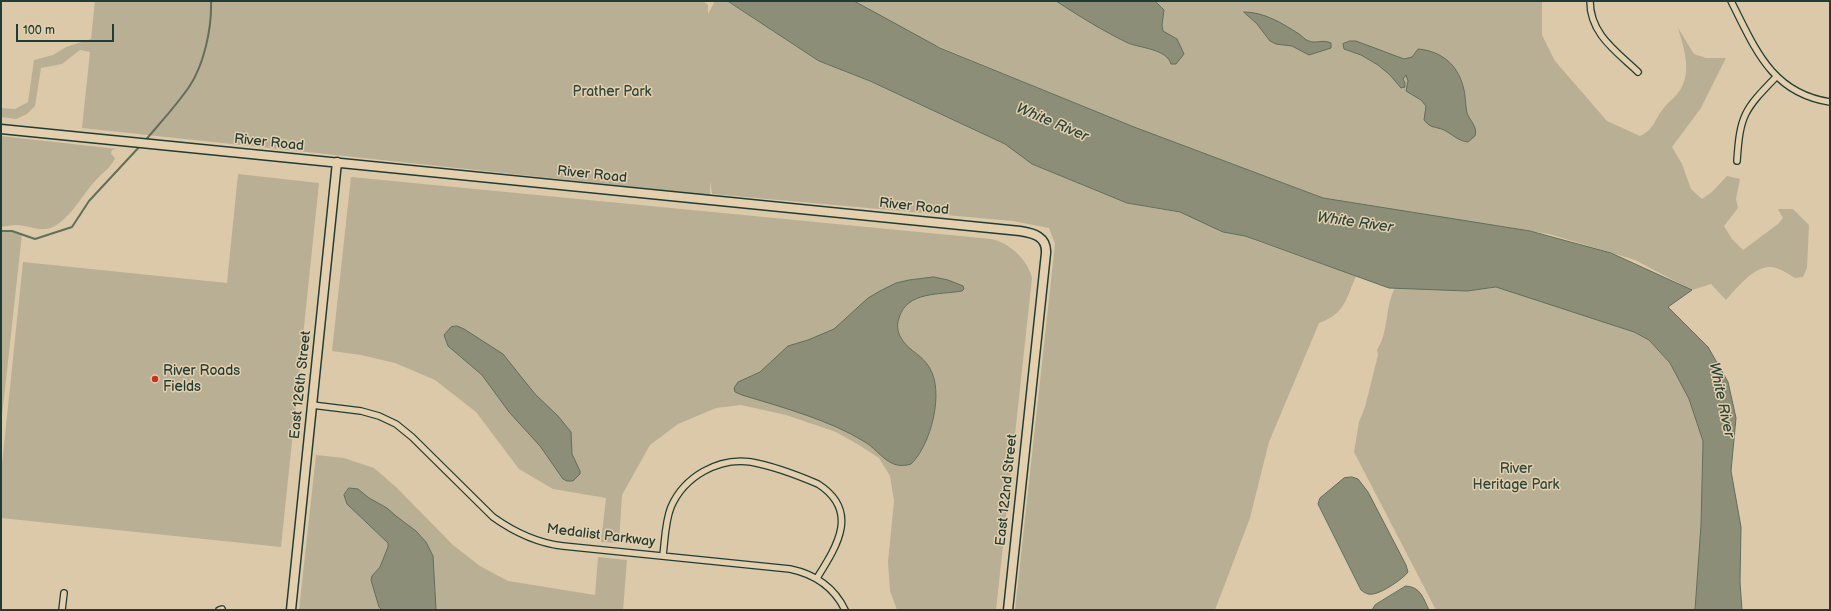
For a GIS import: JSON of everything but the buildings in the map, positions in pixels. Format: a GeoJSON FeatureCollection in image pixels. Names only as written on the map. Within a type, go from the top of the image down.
{"type":"FeatureCollection","features":[{"type":"Feature","properties":{"kind":"street"},"geometry":{"type":"LineString","coordinates":[[1590,1],[1592,16],[1599,34],[1638,72]]}},
{"type":"Feature","properties":{"kind":"street"},"geometry":{"type":"LineString","coordinates":[[1731,1],[1761,58],[1776,77],[1801,94],[1830,102]]}},
{"type":"Feature","properties":{"kind":"street"},"geometry":{"type":"LineString","coordinates":[[1737,161],[1740,127],[1746,112],[1754,100],[1776,77]]}},
{"type":"Feature","properties":{"kind":"street","name":"River Road"},"geometry":{"type":"LineString","coordinates":[[1,129],[1033,233],[1042,238],[1046,250],[1032,374]]}},
{"type":"Feature","properties":{"kind":"street","name":"East 126th Street"},"geometry":{"type":"LineString","coordinates":[[291,610],[337,162]]}},
{"type":"Feature","properties":{"kind":"street","name":"East 122nd Street"},"geometry":{"type":"LineString","coordinates":[[1008,610],[1032,374]]}},
{"type":"Feature","properties":{"kind":"street","name":"Medalist Parkway"},"geometry":{"type":"LineString","coordinates":[[312,405],[361,411],[379,416],[396,424],[412,436],[493,516],[522,534],[542,542],[556,545],[790,569],[817,578],[833,592],[845,610]]}},
{"type":"Feature","properties":{"kind":"street"},"geometry":{"type":"LineString","coordinates":[[663,555],[666,530],[671,508],[686,485],[699,474],[715,466],[730,462],[751,462],[818,484],[827,490],[834,498],[842,517],[841,536],[817,578]]}},
{"type":"Feature","properties":{"kind":"street"},"geometry":{"type":"LineString","coordinates":[[62,610],[64,593]]}},
{"type":"Feature","properties":{"kind":"green space","name":"Prather Park"},"geometry":{"type":"Polygon","coordinates":[[[95,1],[703,1],[708,5],[708,14],[715,1],[728,1],[819,61],[870,81],[1005,144],[1032,164],[1127,203],[1194,215],[1259,242],[1356,276],[1344,305],[1334,315],[1319,323],[1269,442],[1250,518],[1215,610],[1015,610],[1055,244],[1049,228],[1013,221],[712,194],[710,181],[710,195],[82,128],[90,52],[80,50],[62,64],[41,68],[35,106],[27,114],[16,119],[1,117],[1,108],[15,109],[28,102],[34,60],[53,55],[66,47],[91,39],[95,1]]]}},
{"type":"Feature","properties":{"kind":"green space"},"geometry":{"type":"Polygon","coordinates":[[[849,1],[1542,1],[1542,35],[1555,61],[1607,121],[1640,136],[1649,130],[1660,113],[1678,93],[1684,83],[1686,75],[1686,59],[1678,28],[1694,54],[1706,58],[1726,58],[1701,108],[1672,147],[1682,164],[1691,189],[1702,199],[1712,192],[1727,176],[1740,179],[1736,199],[1738,208],[1724,226],[1732,239],[1743,250],[1778,224],[1783,218],[1778,209],[1793,209],[1809,225],[1807,268],[1803,277],[1795,278],[1777,268],[1764,268],[1745,279],[1726,300],[1711,284],[1692,290],[1635,260],[1549,234],[1426,216],[1323,198],[1146,132],[930,43],[849,1]]]}},
{"type":"Feature","properties":{"kind":"green space"},"geometry":{"type":"Polygon","coordinates":[[[1,136],[117,149],[112,150],[111,154],[115,158],[107,170],[96,180],[74,209],[53,227],[38,229],[10,225],[1,227],[1,136]]]}},
{"type":"Feature","properties":{"kind":"green space","name":"River Roads Fields"},"geometry":{"type":"Polygon","coordinates":[[[238,174],[319,183],[281,547],[1,518],[1,474],[23,262],[227,283],[238,174]]]}},
{"type":"Feature","properties":{"kind":"green space"},"geometry":{"type":"Polygon","coordinates":[[[351,177],[991,239],[1011,248],[1022,259],[1030,271],[1032,278],[996,610],[897,610],[890,591],[888,562],[894,501],[890,476],[879,458],[836,432],[786,415],[741,405],[716,408],[678,424],[650,445],[622,495],[619,543],[601,542],[606,498],[553,489],[519,469],[476,412],[435,380],[395,363],[361,355],[332,351],[351,177]]]}},
{"type":"Feature","properties":{"kind":"green space"},"geometry":{"type":"Polygon","coordinates":[[[12,231],[22,234],[1,425],[1,232],[12,231]]]}},
{"type":"Feature","properties":{"kind":"green space","name":"River Heritage Park"},"geometry":{"type":"Polygon","coordinates":[[[1500,287],[1589,309],[1649,340],[1670,363],[1689,399],[1703,441],[1701,525],[1695,610],[1436,610],[1354,452],[1359,422],[1365,407],[1378,355],[1377,350],[1381,343],[1390,302],[1395,288],[1467,291],[1500,287]]]}},
{"type":"Feature","properties":{"kind":"green space"},"geometry":{"type":"Polygon","coordinates":[[[316,455],[344,458],[374,468],[396,487],[453,545],[480,566],[508,581],[595,595],[598,557],[627,560],[623,610],[299,610],[316,455]]]}},
{"type":"Feature","properties":{"kind":"water","name":"White River"},"geometry":{"type":"Polygon","coordinates":[[[728,1],[854,1],[940,48],[1134,127],[1323,198],[1530,231],[1611,253],[1692,290],[1668,307],[1708,347],[1728,382],[1736,418],[1731,471],[1741,527],[1740,582],[1742,610],[1695,610],[1701,525],[1703,441],[1689,399],[1670,363],[1649,340],[1634,332],[1496,287],[1467,291],[1389,288],[1245,236],[1223,232],[1180,212],[1127,203],[1032,164],[1005,144],[870,81],[819,61],[728,1]]]}},
{"type":"Feature","properties":{"kind":"water"},"geometry":{"type":"Polygon","coordinates":[[[1056,1],[1155,1],[1164,10],[1162,25],[1163,31],[1177,39],[1184,54],[1176,64],[1171,64],[1164,55],[1159,52],[1128,43],[1091,23],[1056,1]]]}},
{"type":"Feature","properties":{"kind":"water"},"geometry":{"type":"Polygon","coordinates":[[[1244,12],[1251,12],[1266,16],[1312,42],[1325,41],[1331,43],[1331,48],[1309,55],[1292,46],[1276,44],[1270,41],[1257,24],[1244,12]]]}},
{"type":"Feature","properties":{"kind":"water"},"geometry":{"type":"Polygon","coordinates":[[[1350,41],[1356,41],[1404,59],[1412,57],[1418,49],[1434,53],[1447,60],[1457,71],[1463,86],[1467,113],[1475,127],[1475,136],[1468,142],[1458,139],[1444,130],[1429,125],[1424,120],[1426,106],[1421,100],[1406,91],[1408,81],[1406,75],[1403,79],[1405,87],[1401,88],[1390,75],[1378,65],[1361,55],[1344,49],[1343,44],[1350,41]]]}},
{"type":"Feature","properties":{"kind":"water"},"geometry":{"type":"Polygon","coordinates":[[[934,277],[948,280],[963,286],[964,289],[962,291],[934,294],[916,299],[903,309],[898,321],[900,336],[906,345],[929,367],[934,377],[936,390],[934,417],[930,431],[918,455],[911,464],[897,465],[891,463],[865,442],[836,427],[789,409],[735,392],[734,388],[738,382],[760,372],[788,346],[808,340],[834,329],[868,298],[880,291],[896,283],[934,277]]]}},
{"type":"Feature","properties":{"kind":"water"},"geometry":{"type":"Polygon","coordinates":[[[457,326],[503,354],[535,394],[558,416],[571,432],[572,454],[580,471],[580,474],[573,481],[563,479],[540,446],[509,412],[482,375],[448,346],[444,335],[451,327],[457,326]]]}},
{"type":"Feature","properties":{"kind":"water"},"geometry":{"type":"Polygon","coordinates":[[[1352,477],[1358,479],[1368,492],[1406,565],[1408,572],[1392,585],[1373,594],[1367,594],[1361,590],[1318,504],[1320,498],[1344,478],[1352,477]]]}},
{"type":"Feature","properties":{"kind":"water"},"geometry":{"type":"Polygon","coordinates":[[[349,488],[358,489],[369,498],[387,508],[416,531],[426,542],[433,556],[436,610],[382,610],[379,607],[371,580],[372,576],[380,567],[388,547],[388,543],[347,504],[344,495],[349,488]]]}},
{"type":"Feature","properties":{"kind":"water"},"geometry":{"type":"Polygon","coordinates":[[[1406,586],[1415,588],[1421,594],[1429,610],[1372,610],[1375,605],[1406,586]]]}},
{"type":"Feature","properties":{"kind":"waterway"},"geometry":{"type":"LineString","coordinates":[[144,142],[179,101],[189,87],[199,68],[206,46],[210,23],[211,1]]}},
{"type":"Feature","properties":{"kind":"waterway"},"geometry":{"type":"LineString","coordinates":[[1,231],[12,231],[35,239],[72,227],[89,201],[141,145]]}},
{"type":"Feature","properties":{"kind":"place","name":"River Roads Fields"},"geometry":{"type":"Point","coordinates":[155,379]}}]}
